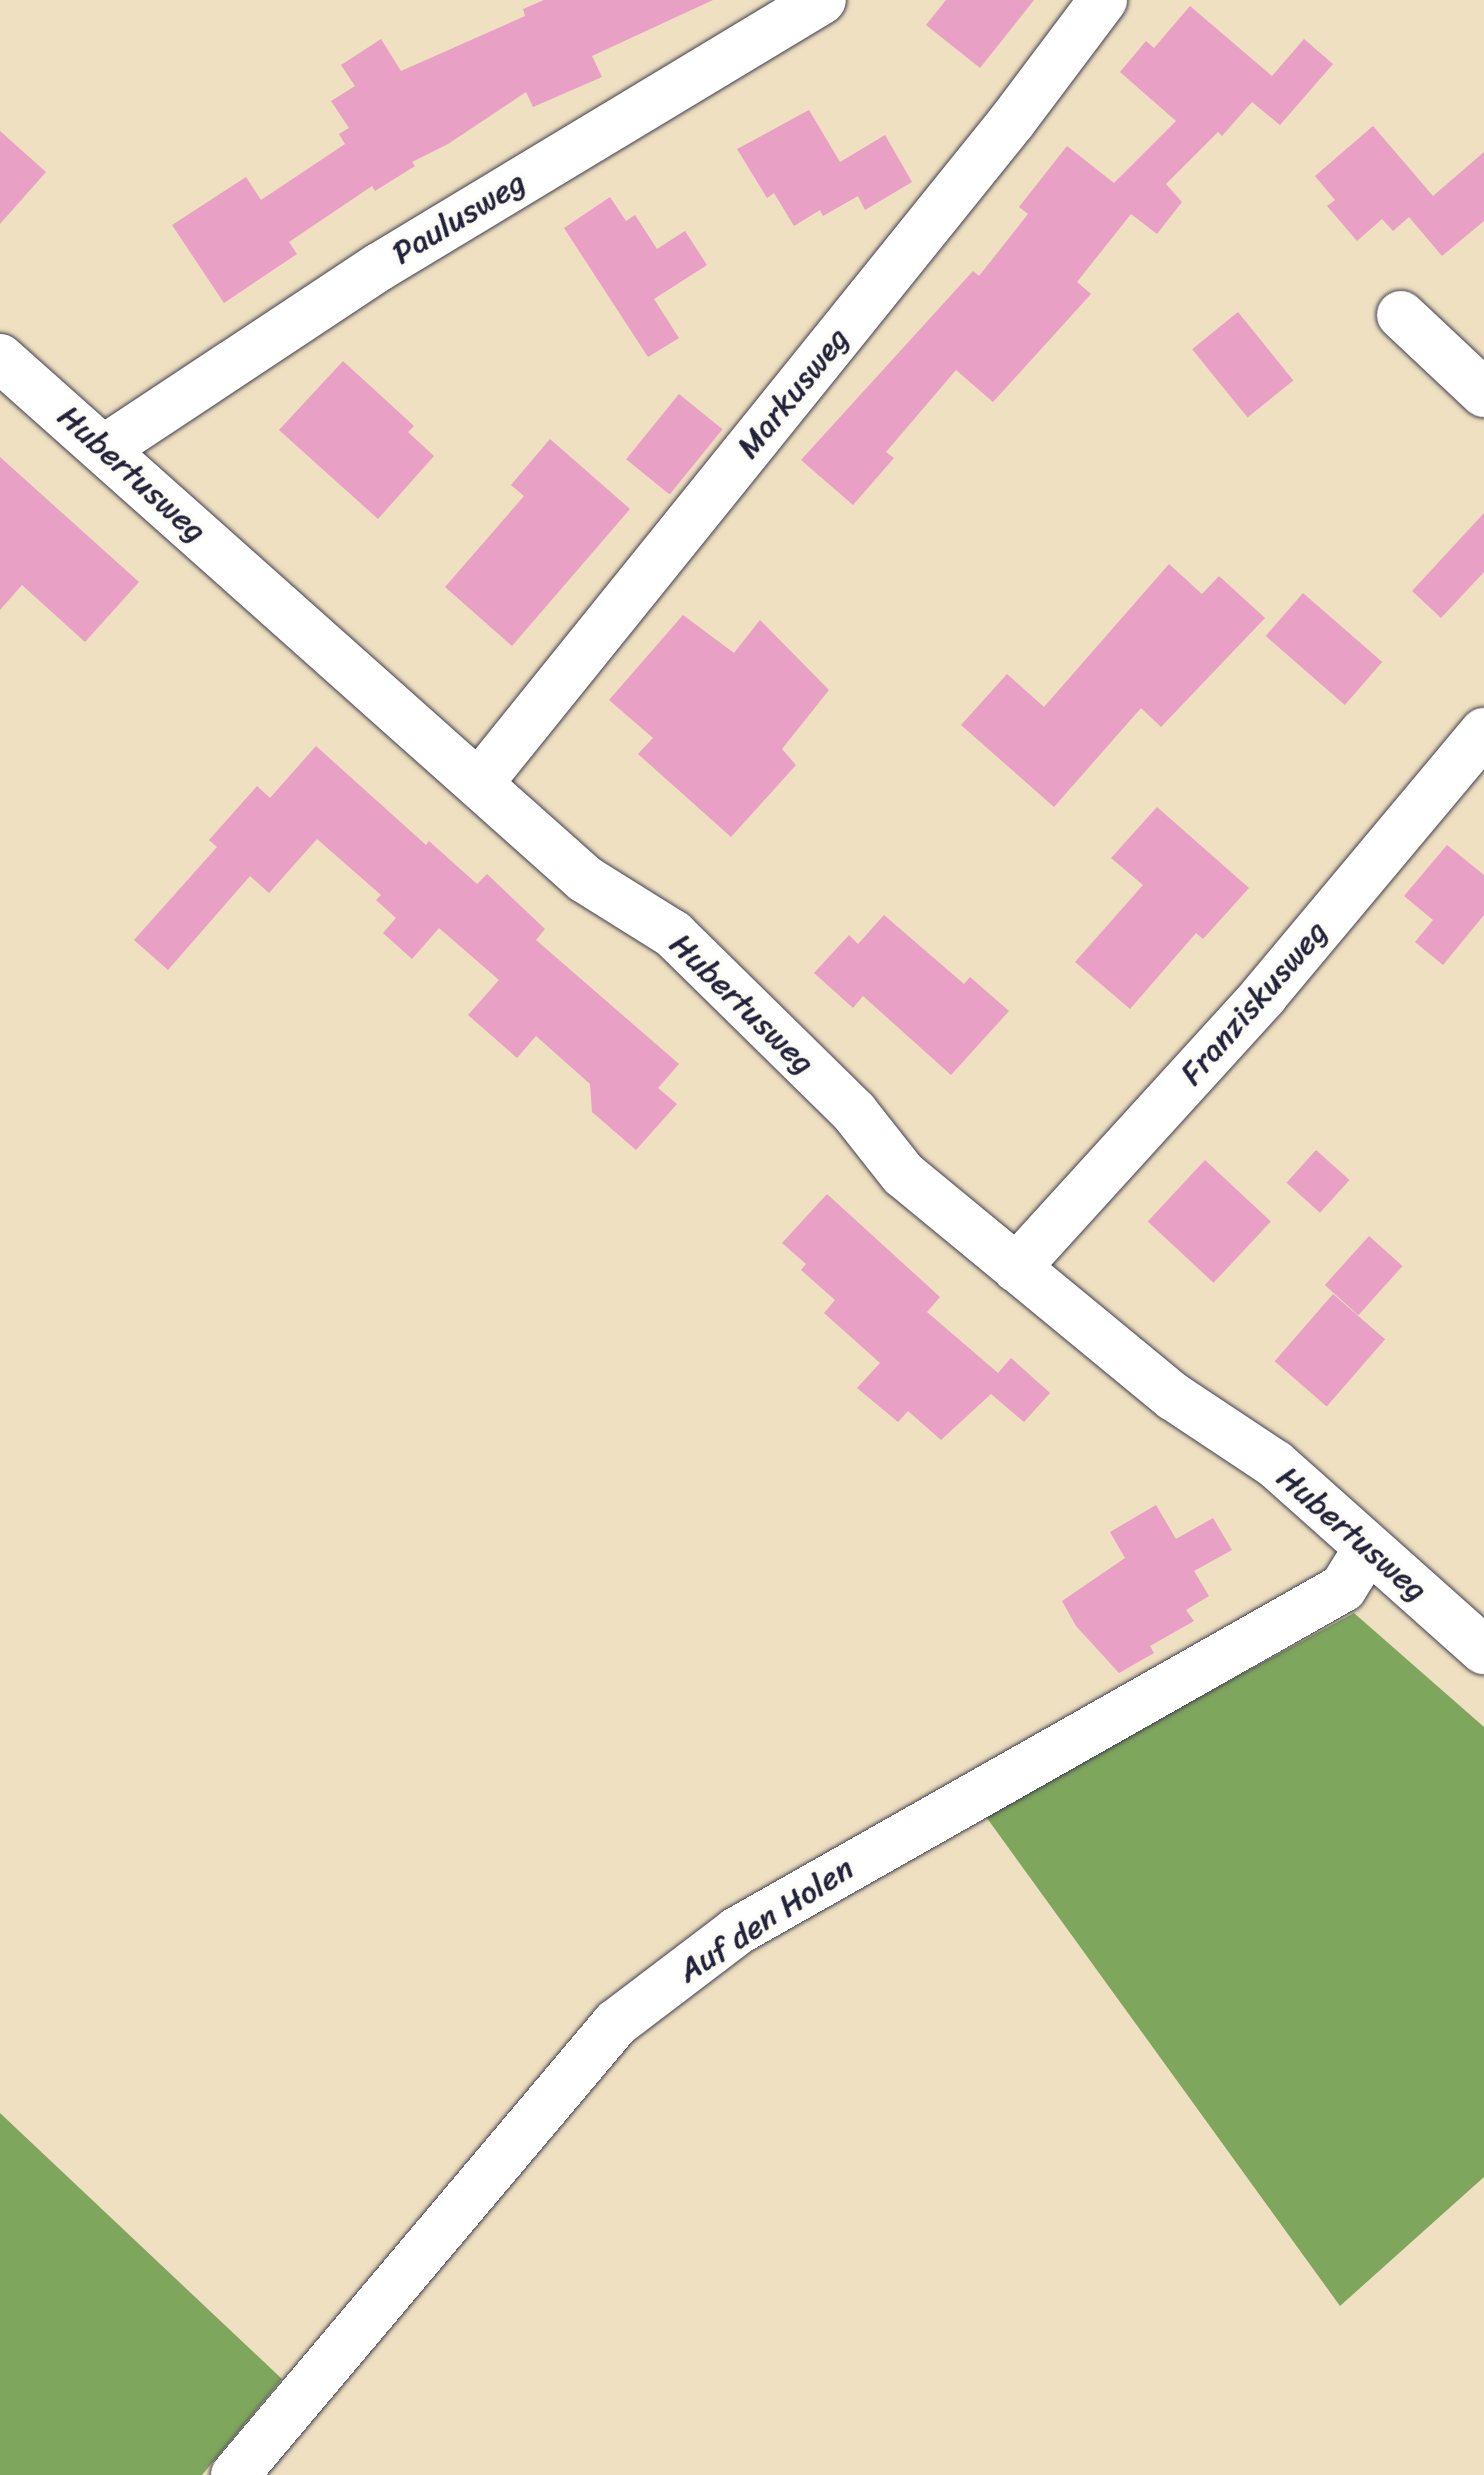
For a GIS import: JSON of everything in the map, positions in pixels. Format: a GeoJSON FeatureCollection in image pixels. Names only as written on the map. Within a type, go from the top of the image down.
{"type":"FeatureCollection","features":[{"type":"Feature","properties":{"kind":"street","name":"Paulusweg"},"geometry":{"type":"LineString","coordinates":[[104,449],[378,267],[822,0]]}},
{"type":"Feature","properties":{"kind":"street","name":"Markusweg"},"geometry":{"type":"LineString","coordinates":[[479,782],[1013,120],[1103,0]]}},
{"type":"Feature","properties":{"kind":"street"},"geometry":{"type":"LineString","coordinates":[[1401,315],[1484,393]]}},
{"type":"Feature","properties":{"kind":"street","name":"Hubertusweg"},"geometry":{"type":"LineString","coordinates":[[0,358],[586,879],[673,934],[854,1112],[902,1174],[1174,1397],[1274,1464],[1484,1650]]}},
{"type":"Feature","properties":{"kind":"street","name":"Franziskusweg"},"geometry":{"type":"LineString","coordinates":[[1016,1268],[1264,995],[1484,732]]}},
{"type":"Feature","properties":{"kind":"street","name":"Auf den Holen"},"geometry":{"type":"LineString","coordinates":[[235,2475],[616,2023],[737,1931],[1343,1588],[1368,1548]]}},
{"type":"Feature","properties":{"kind":"green space"},"geometry":{"type":"Polygon","coordinates":[[[1354,1613],[1484,1727],[1484,2177],[1340,2306],[984,1814],[1354,1613]]]}},
{"type":"Feature","properties":{"kind":"green space"},"geometry":{"type":"Polygon","coordinates":[[[0,2113],[282,2379],[202,2475],[0,2475],[0,2113]]]}},
{"type":"Feature","properties":{"kind":"building"},"geometry":{"type":"Polygon","coordinates":[[[544,0],[713,0],[592,56],[602,77],[533,107],[526,92],[448,144],[412,162],[415,166],[375,191],[372,186],[289,242],[297,254],[224,303],[172,225],[246,177],[261,200],[345,144],[339,134],[349,128],[331,101],[355,86],[341,65],[381,39],[401,71],[525,16],[523,9],[544,0]]]}},
{"type":"Feature","properties":{"kind":"building"},"geometry":{"type":"Polygon","coordinates":[[[946,0],[1034,0],[980,68],[926,25],[946,0]]]}},
{"type":"Feature","properties":{"kind":"building"},"geometry":{"type":"Polygon","coordinates":[[[1190,6],[1272,76],[1304,39],[1333,64],[1280,125],[1252,102],[1222,136],[1218,132],[1166,184],[1182,202],[1157,234],[1131,214],[1077,282],[1091,294],[993,402],[956,370],[886,452],[894,458],[853,505],[801,460],[973,271],[979,276],[1028,214],[1019,207],[1067,146],[1114,183],[1176,121],[1120,72],[1146,41],[1154,48],[1190,6]]]}},
{"type":"Feature","properties":{"kind":"building"},"geometry":{"type":"Polygon","coordinates":[[[809,110],[840,162],[885,135],[912,182],[865,210],[858,196],[823,216],[820,210],[794,226],[774,193],[767,198],[737,149],[809,110]]]}},
{"type":"Feature","properties":{"kind":"building"},"geometry":{"type":"Polygon","coordinates":[[[1373,126],[1433,196],[1484,152],[1484,221],[1442,256],[1409,217],[1393,231],[1382,219],[1357,241],[1327,206],[1335,200],[1315,176],[1373,126]]]}},
{"type":"Feature","properties":{"kind":"building"},"geometry":{"type":"Polygon","coordinates":[[[0,131],[46,172],[0,224],[0,131]]]}},
{"type":"Feature","properties":{"kind":"building"},"geometry":{"type":"Polygon","coordinates":[[[610,197],[626,221],[635,215],[657,249],[685,231],[707,265],[654,299],[679,338],[648,357],[564,228],[610,197]]]}},
{"type":"Feature","properties":{"kind":"building"},"geometry":{"type":"Polygon","coordinates":[[[1238,312],[1293,380],[1248,418],[1192,349],[1238,312]]]}},
{"type":"Feature","properties":{"kind":"building"},"geometry":{"type":"Polygon","coordinates":[[[343,361],[414,426],[408,432],[434,456],[378,519],[279,430],[343,361]]]}},
{"type":"Feature","properties":{"kind":"building"},"geometry":{"type":"Polygon","coordinates":[[[679,394],[723,429],[670,495],[626,459],[679,394]]]}},
{"type":"Feature","properties":{"kind":"building"},"geometry":{"type":"Polygon","coordinates":[[[550,439],[630,509],[512,646],[445,587],[524,496],[511,485],[550,439]]]}},
{"type":"Feature","properties":{"kind":"building"},"geometry":{"type":"Polygon","coordinates":[[[0,457],[139,582],[85,642],[22,585],[0,610],[0,457]]]}},
{"type":"Feature","properties":{"kind":"building"},"geometry":{"type":"Polygon","coordinates":[[[1484,513],[1484,572],[1441,618],[1412,591],[1484,513]]]}},
{"type":"Feature","properties":{"kind":"building"},"geometry":{"type":"Polygon","coordinates":[[[1169,564],[1202,594],[1219,576],[1265,618],[1161,727],[1141,708],[1054,807],[961,725],[1007,674],[1044,707],[1169,564]]]}},
{"type":"Feature","properties":{"kind":"building"},"geometry":{"type":"Polygon","coordinates":[[[1303,593],[1382,662],[1345,705],[1266,636],[1303,593]]]}},
{"type":"Feature","properties":{"kind":"building"},"geometry":{"type":"Polygon","coordinates":[[[683,615],[734,653],[760,620],[829,690],[782,749],[796,765],[731,837],[638,754],[653,738],[609,700],[683,615]]]}},
{"type":"Feature","properties":{"kind":"building"},"geometry":{"type":"Polygon","coordinates":[[[316,746],[426,845],[429,841],[477,884],[487,874],[545,929],[536,940],[679,1064],[658,1088],[677,1104],[636,1150],[592,1112],[590,1084],[536,1036],[517,1058],[468,1015],[499,980],[439,928],[412,959],[383,933],[396,918],[376,900],[381,895],[317,839],[269,893],[250,876],[168,970],[134,940],[217,847],[209,840],[257,786],[270,798],[316,746]]]}},
{"type":"Feature","properties":{"kind":"building"},"geometry":{"type":"Polygon","coordinates":[[[1157,807],[1249,888],[1203,939],[1196,933],[1130,1009],[1075,962],[1143,885],[1111,858],[1157,807]]]}},
{"type":"Feature","properties":{"kind":"building"},"geometry":{"type":"Polygon","coordinates":[[[1447,845],[1484,875],[1484,915],[1443,965],[1415,942],[1433,920],[1404,896],[1447,845]]]}},
{"type":"Feature","properties":{"kind":"building"},"geometry":{"type":"Polygon","coordinates":[[[884,915],[964,984],[970,977],[1009,1011],[951,1075],[863,996],[853,1008],[814,973],[849,935],[858,944],[884,915]]]}},
{"type":"Feature","properties":{"kind":"building"},"geometry":{"type":"Polygon","coordinates":[[[1316,1150],[1349,1180],[1320,1213],[1287,1183],[1316,1150]]]}},
{"type":"Feature","properties":{"kind":"building"},"geometry":{"type":"Polygon","coordinates":[[[1205,1160],[1271,1221],[1214,1283],[1148,1221],[1205,1160]]]}},
{"type":"Feature","properties":{"kind":"building"},"geometry":{"type":"Polygon","coordinates":[[[827,1194],[940,1297],[927,1312],[998,1373],[1011,1358],[1050,1393],[1024,1422],[991,1394],[941,1440],[908,1411],[898,1422],[857,1388],[880,1363],[824,1313],[835,1300],[801,1270],[806,1264],[782,1243],[827,1194]]]}},
{"type":"Feature","properties":{"kind":"building"},"geometry":{"type":"Polygon","coordinates":[[[1369,1236],[1402,1266],[1358,1315],[1325,1285],[1369,1236]]]}},
{"type":"Feature","properties":{"kind":"building"},"geometry":{"type":"Polygon","coordinates":[[[1333,1294],[1385,1339],[1327,1406],[1275,1361],[1333,1294]]]}},
{"type":"Feature","properties":{"kind":"building"},"geometry":{"type":"Polygon","coordinates":[[[1156,1505],[1176,1539],[1213,1518],[1232,1550],[1194,1571],[1209,1596],[1186,1610],[1194,1621],[1150,1646],[1154,1653],[1119,1673],[1076,1626],[1062,1601],[1125,1558],[1110,1532],[1156,1505]]]}}]}
